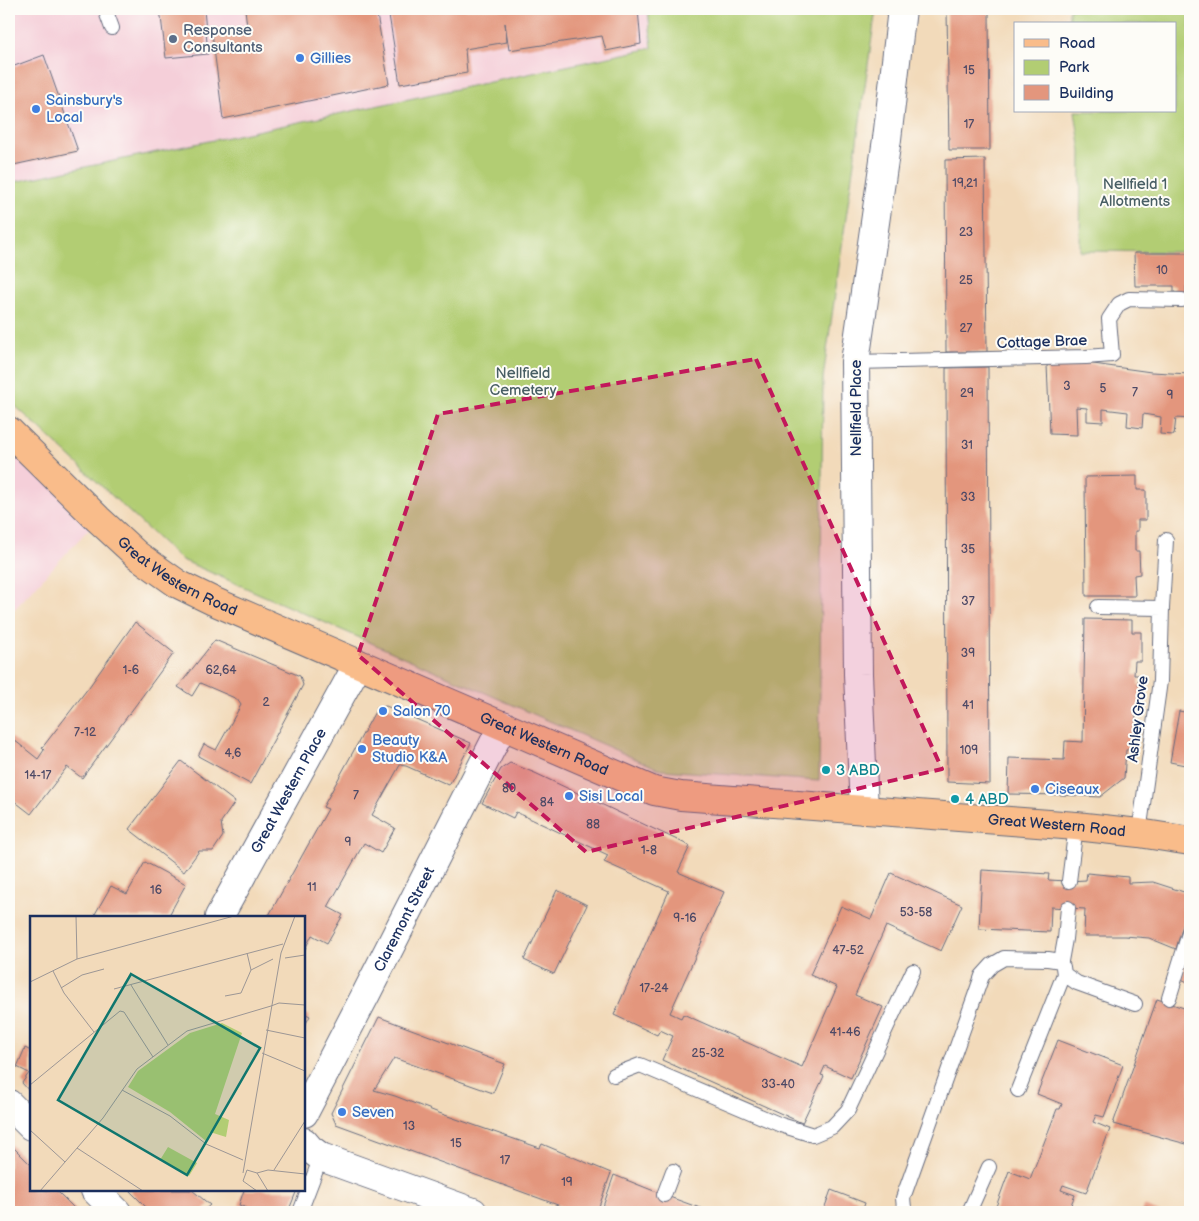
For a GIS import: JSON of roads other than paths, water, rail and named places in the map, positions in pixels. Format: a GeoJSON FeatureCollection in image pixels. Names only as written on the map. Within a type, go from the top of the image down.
{"type":"FeatureCollection","features":[{"type":"Feature","properties":{"kind":"main road","name":"Great Western Road"},"geometry":{"type":"LineString","coordinates":[[9,431],[124,543],[178,584],[213,602],[654,791],[681,796],[1076,826],[1190,841]]}},
{"type":"Feature","properties":{"kind":"street","name":"Nellfield Place"},"geometry":{"type":"LineString","coordinates":[[864,810],[858,674],[855,362],[887,139],[902,9]]}},
{"type":"Feature","properties":{"kind":"street","name":"Great Western Place"},"geometry":{"type":"LineString","coordinates":[[220,916],[358,664]]}},
{"type":"Feature","properties":{"kind":"street","name":"Claremont Street"},"geometry":{"type":"LineString","coordinates":[[305,1111],[502,726]]}},
{"type":"Feature","properties":{"kind":"street"},"geometry":{"type":"LineString","coordinates":[[9,1104],[30,1125]]}},
{"type":"Feature","properties":{"kind":"street"},"geometry":{"type":"LineString","coordinates":[[312,1149],[473,1212]]}},
{"type":"Feature","properties":{"kind":"street"},"geometry":{"type":"LineString","coordinates":[[96,1191],[117,1212]]}},
{"type":"Feature","properties":{"kind":"lane"},"geometry":{"type":"LineString","coordinates":[[105,9],[112,28]]}},
{"type":"Feature","properties":{"kind":"lane","name":"Cottage Brae"},"geometry":{"type":"LineString","coordinates":[[855,362],[1086,357],[1112,354],[1109,319],[1119,304],[1129,299],[1182,300]]}},
{"type":"Feature","properties":{"kind":"lane","name":"Ashley Grove"},"geometry":{"type":"LineString","coordinates":[[1139,833],[1160,681],[1166,540]]}},
{"type":"Feature","properties":{"kind":"lane"},"geometry":{"type":"LineString","coordinates":[[1098,607],[1162,608]]}},
{"type":"Feature","properties":{"kind":"lane"},"geometry":{"type":"LineString","coordinates":[[1069,881],[1076,826]]}},
{"type":"Feature","properties":{"kind":"lane"},"geometry":{"type":"LineString","coordinates":[[1018,1090],[1063,967],[1068,908]]}},
{"type":"Feature","properties":{"kind":"lane"},"geometry":{"type":"LineString","coordinates":[[1169,998],[1190,930]]}},
{"type":"Feature","properties":{"kind":"lane"},"geometry":{"type":"LineString","coordinates":[[907,1212],[904,1208],[903,1198],[982,976],[992,965],[1004,958],[1048,959],[1063,967],[1077,983],[1135,1004]]}},
{"type":"Feature","properties":{"kind":"lane"},"geometry":{"type":"LineString","coordinates":[[614,1074],[640,1065],[781,1125],[813,1135],[832,1127],[848,1110],[913,971]]}},
{"type":"Feature","properties":{"kind":"lane"},"geometry":{"type":"LineString","coordinates":[[305,1186],[312,1149]]}},
{"type":"Feature","properties":{"kind":"lane"},"geometry":{"type":"LineString","coordinates":[[969,1212],[989,1167]]}},
{"type":"Feature","properties":{"kind":"lane"},"geometry":{"type":"LineString","coordinates":[[664,1195],[673,1171]]}},
{"type":"Feature","properties":{"kind":"lane"},"geometry":{"type":"LineString","coordinates":[[300,1212],[304,1191]]}},
{"type":"Feature","properties":{"kind":"place","name":"Response Consultants"},"geometry":{"type":"Point","coordinates":[173,39]}},
{"type":"Feature","properties":{"kind":"place","name":"Gillies"},"geometry":{"type":"Point","coordinates":[300,58]}},
{"type":"Feature","properties":{"kind":"place","name":"Sainsbury's Local"},"geometry":{"type":"Point","coordinates":[36,109]}},
{"type":"Feature","properties":{"kind":"place","name":"Salon 70"},"geometry":{"type":"Point","coordinates":[383,711]}},
{"type":"Feature","properties":{"kind":"place","name":"Beauty Studio K&A"},"geometry":{"type":"Point","coordinates":[362,749]}},
{"type":"Feature","properties":{"kind":"place","name":"3 ABD"},"geometry":{"type":"Point","coordinates":[826,770]}},
{"type":"Feature","properties":{"kind":"place","name":"Ciseaux"},"geometry":{"type":"Point","coordinates":[1035,789]}},
{"type":"Feature","properties":{"kind":"place","name":"Sisi Local"},"geometry":{"type":"Point","coordinates":[569,796]}},
{"type":"Feature","properties":{"kind":"place","name":"4 ABD"},"geometry":{"type":"Point","coordinates":[955,799]}},
{"type":"Feature","properties":{"kind":"place","name":"Seven"},"geometry":{"type":"Point","coordinates":[342,1112]}},
{"type":"Feature","properties":{"kind":"park label","name":"Nellfield 1 Allotments"},"geometry":{"type":"Point","coordinates":[1135,192]}},
{"type":"Feature","properties":{"kind":"park label","name":"Nellfield Cemetery"},"geometry":{"type":"Point","coordinates":[523,382]}}]}
